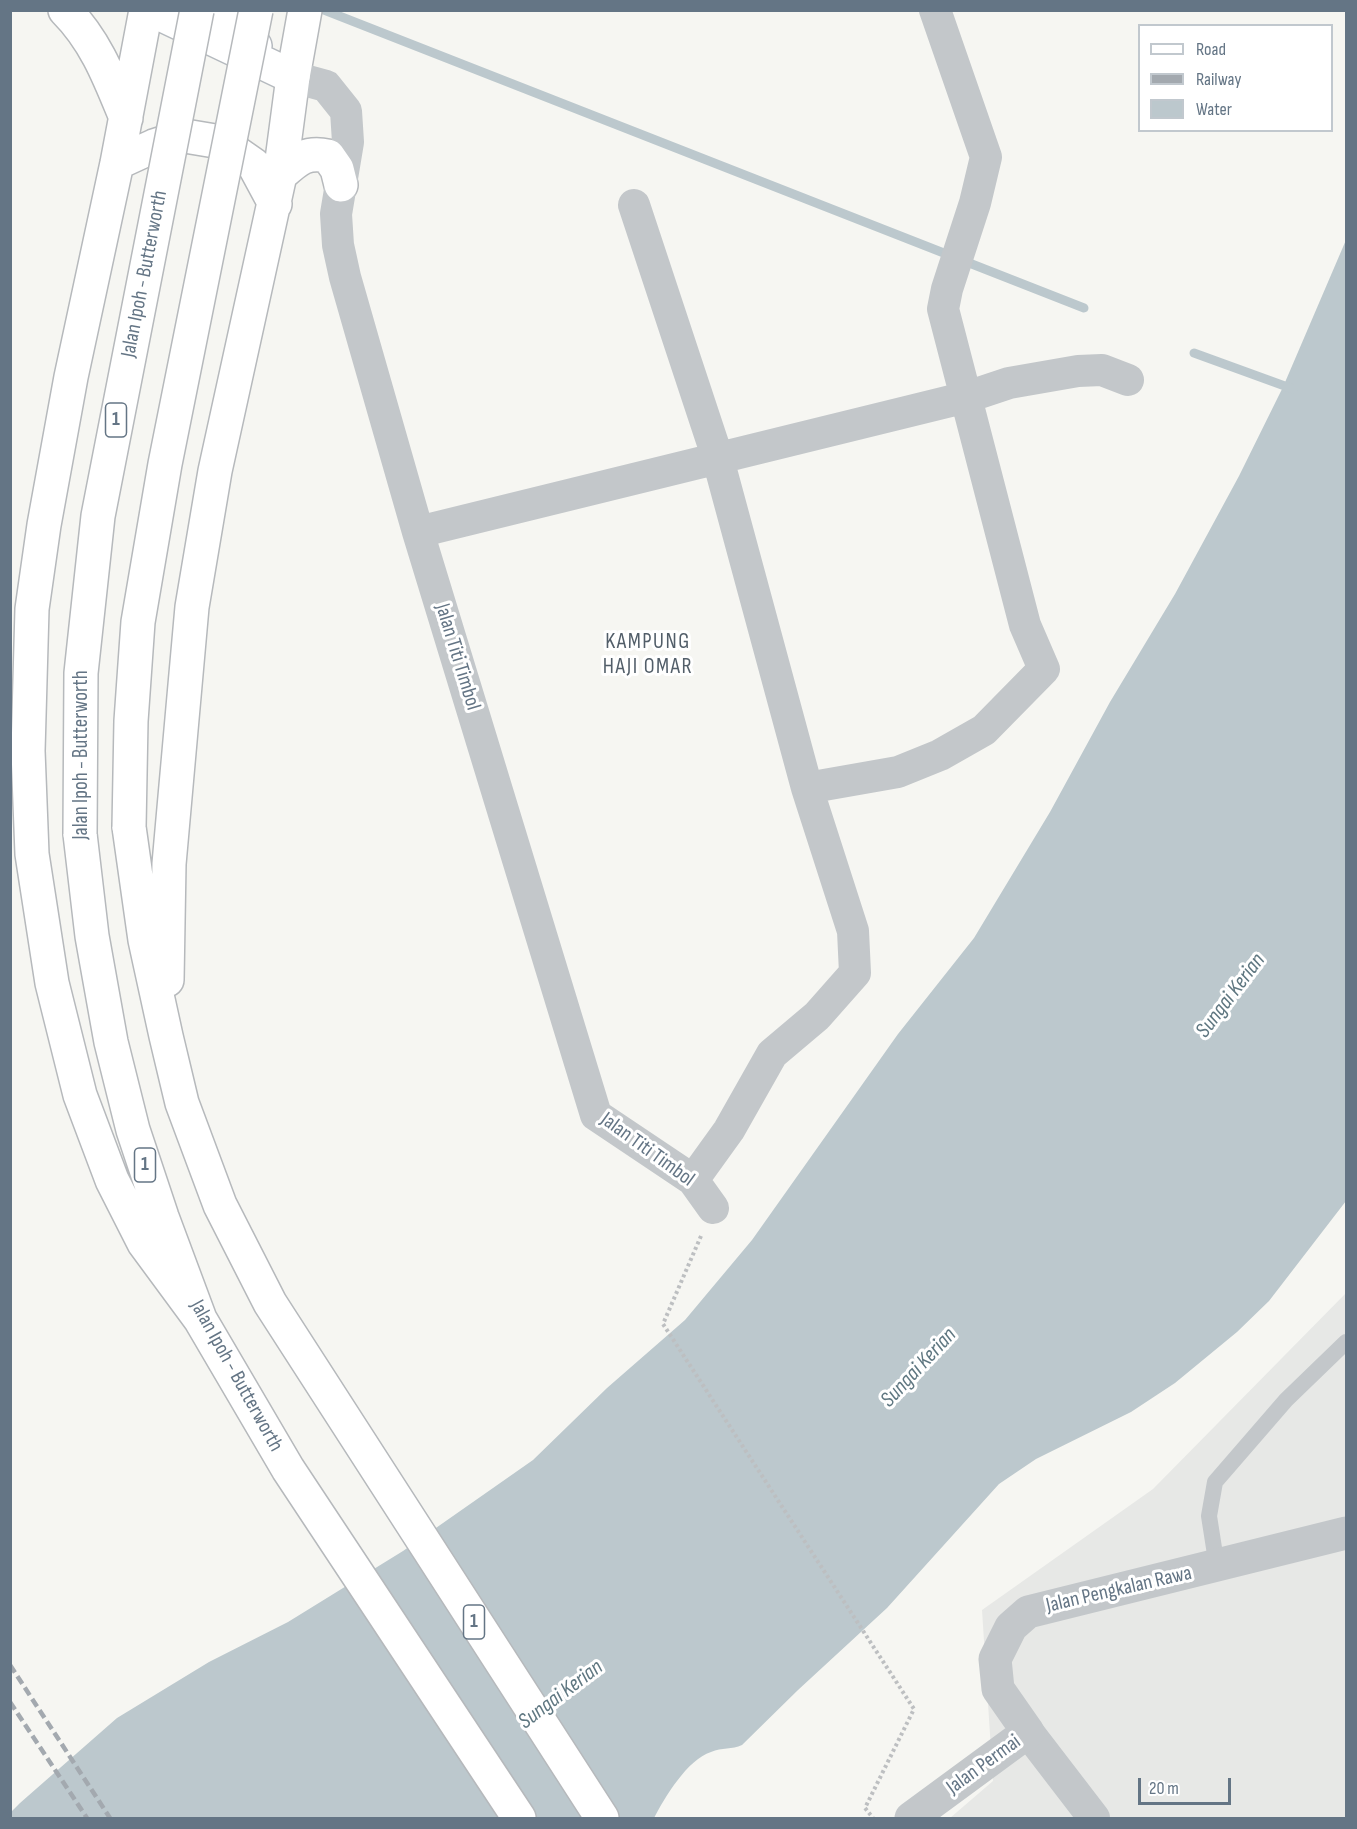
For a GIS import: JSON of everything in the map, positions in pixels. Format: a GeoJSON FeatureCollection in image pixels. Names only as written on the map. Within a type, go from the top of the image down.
{"type":"FeatureCollection","features":[{"type":"Feature","properties":{"kind":"main road"},"geometry":{"type":"LineString","coordinates":[[64,10],[80,26],[105,66],[126,118]]}},
{"type":"Feature","properties":{"kind":"main road"},"geometry":{"type":"LineString","coordinates":[[146,10],[117,163],[71,377],[44,525],[32,609],[28,751],[32,854],[52,982],[80,1095],[112,1180],[144,1243],[200,1318]]}},
{"type":"Feature","properties":{"kind":"main road"},"geometry":{"type":"LineString","coordinates":[[152,10],[293,77]]}},
{"type":"Feature","properties":{"kind":"main road","name":"Jalan Ipoh - Butterworth"},"geometry":{"type":"LineString","coordinates":[[197,10],[98,516],[81,673],[80,834],[92,936],[111,1042],[136,1141],[200,1318],[288,1469],[519,1818]]}},
{"type":"Feature","properties":{"kind":"main road"},"geometry":{"type":"LineString","coordinates":[[212,10],[293,77]]}},
{"type":"Feature","properties":{"kind":"main road","name":"1"},"geometry":{"type":"LineString","coordinates":[[256,10],[165,464],[138,622],[131,721],[129,827],[145,940],[182,1103],[220,1205],[270,1303],[602,1818]]}},
{"type":"Feature","properties":{"kind":"main road"},"geometry":{"type":"LineString","coordinates":[[166,1036],[169,864],[192,607],[215,471],[278,189],[293,77],[305,10]]}},
{"type":"Feature","properties":{"kind":"main road"},"geometry":{"type":"LineString","coordinates":[[117,163],[185,135],[221,142],[255,165],[278,189]]}},
{"type":"Feature","properties":{"kind":"main road"},"geometry":{"type":"LineString","coordinates":[[278,189],[296,161],[314,153],[328,156],[337,169],[341,185]]}},
{"type":"Feature","properties":{"kind":"street"},"geometry":{"type":"LineString","coordinates":[[807,788],[898,772],[940,755],[984,730],[1044,669],[1025,625],[943,309],[947,289],[975,203],[986,157],[935,10]]}},
{"type":"Feature","properties":{"kind":"street","name":"Jalan Titi Timbol"},"geometry":{"type":"LineString","coordinates":[[293,77],[326,86],[346,111],[348,142],[336,214],[338,245],[418,532],[596,1115],[693,1180],[713,1208]]}},
{"type":"Feature","properties":{"kind":"street"},"geometry":{"type":"LineString","coordinates":[[634,205],[718,459],[807,788],[853,931],[855,973],[817,1016],[772,1054],[729,1130],[693,1180]]}},
{"type":"Feature","properties":{"kind":"street"},"geometry":{"type":"LineString","coordinates":[[418,532],[967,397],[1009,383],[1078,371],[1102,370],[1128,380]]}},
{"type":"Feature","properties":{"kind":"street","name":"Jalan Pengkalan Rawa"},"geometry":{"type":"LineString","coordinates":[[1028,1732],[998,1689],[995,1659],[1011,1627],[1028,1612],[1347,1533]]}},
{"type":"Feature","properties":{"kind":"street"},"geometry":{"type":"LineString","coordinates":[[1028,1732],[1094,1818]]}},
{"type":"Feature","properties":{"kind":"street","name":"Jalan Permai"},"geometry":{"type":"LineString","coordinates":[[911,1818],[1028,1732]]}},
{"type":"Feature","properties":{"kind":"lane"},"geometry":{"type":"LineString","coordinates":[[1217,1567],[1209,1516],[1215,1482],[1286,1400],[1347,1342]]}},
{"type":"Feature","properties":{"kind":"path"},"geometry":{"type":"LineString","coordinates":[[713,1208],[663,1324],[914,1709],[865,1808],[873,1818]]}},
{"type":"Feature","properties":{"kind":"shaded area"},"geometry":{"type":"Polygon","coordinates":[[[1346,1293],[1346,1818],[950,1818],[993,1781],[982,1610],[1153,1489],[1346,1293]]]}},
{"type":"Feature","properties":{"kind":"water","name":"Sungai Kerian"},"geometry":{"type":"Polygon","coordinates":[[[1346,240],[1346,1201],[1269,1301],[1237,1332],[1175,1383],[1131,1412],[1036,1459],[999,1484],[887,1608],[742,1745],[715,1750],[702,1756],[685,1771],[654,1818],[11,1818],[11,1812],[20,1803],[117,1718],[209,1662],[288,1622],[403,1551],[533,1460],[607,1388],[685,1320],[752,1240],[898,1034],[974,938],[1050,812],[1110,702],[1175,594],[1239,476],[1283,387],[1346,240]]]}},
{"type":"Feature","properties":{"kind":"waterway"},"geometry":{"type":"LineString","coordinates":[[324,10],[1084,308]]}},
{"type":"Feature","properties":{"kind":"waterway"},"geometry":{"type":"LineString","coordinates":[[1194,353],[1293,389]]}},
{"type":"Feature","properties":{"kind":"railway"},"geometry":{"type":"LineString","coordinates":[[10,1665],[110,1818]]}},
{"type":"Feature","properties":{"kind":"railway"},"geometry":{"type":"LineString","coordinates":[[10,1702],[87,1818]]}},
{"type":"Feature","properties":{"kind":"district","name":"KAMPUNG HAJI OMAR"},"geometry":{"type":"Point","coordinates":[648,654]}}]}
